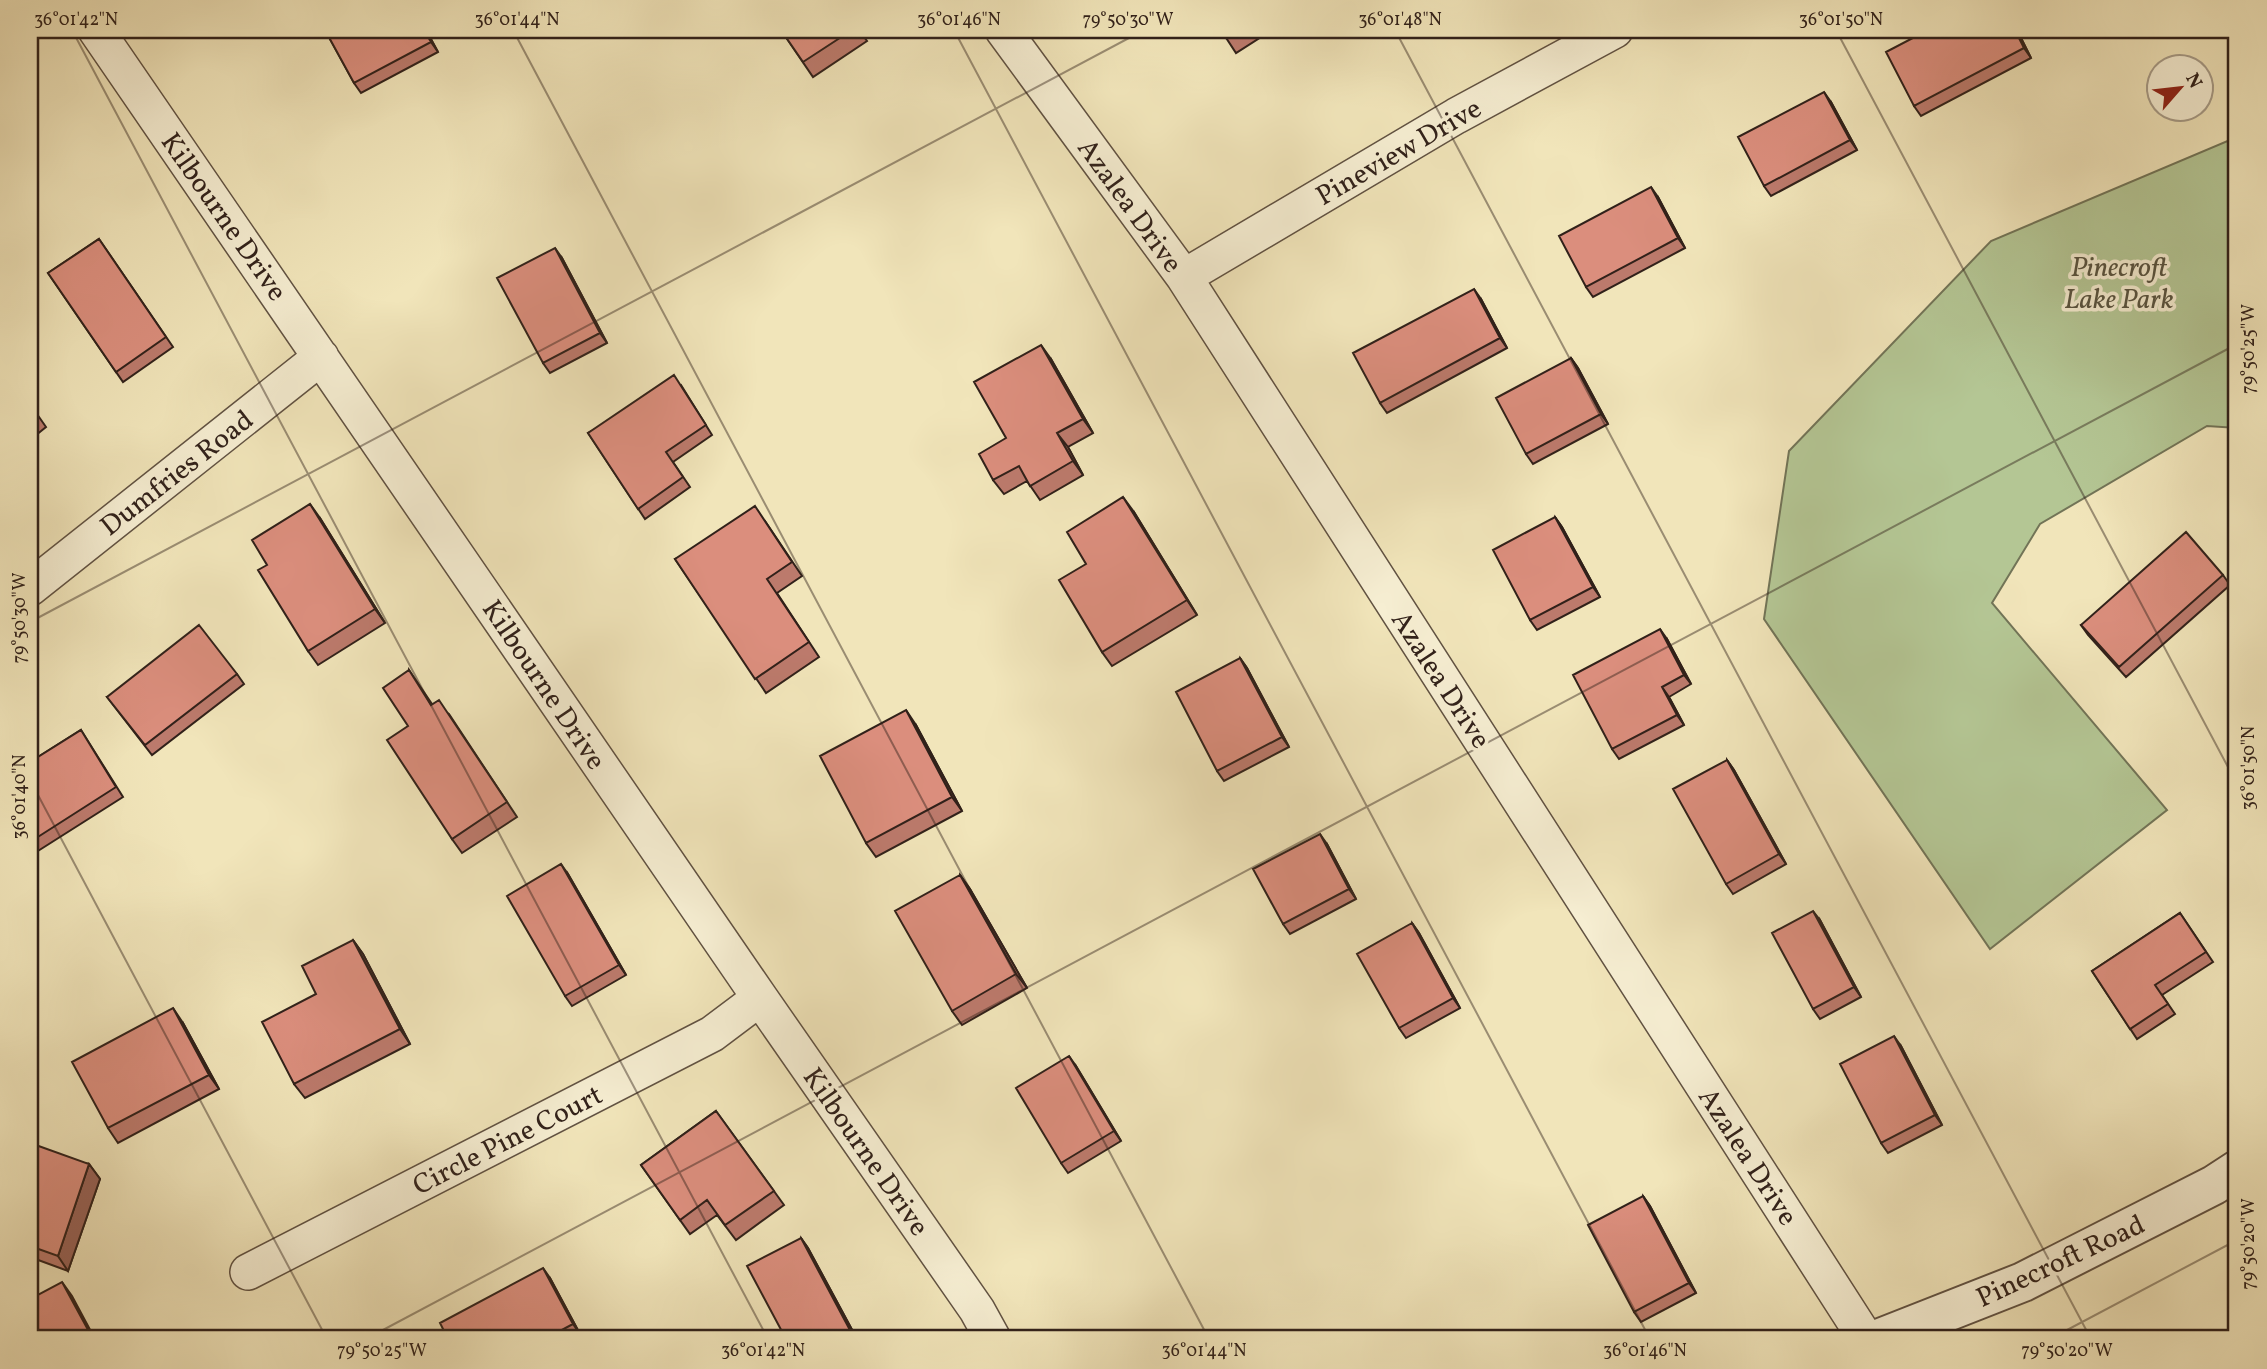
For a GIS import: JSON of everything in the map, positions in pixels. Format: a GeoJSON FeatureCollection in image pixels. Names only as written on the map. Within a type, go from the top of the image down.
{"type":"FeatureCollection","features":[{"type":"Feature","properties":{"kind":"street","name":"Kilbourne Drive"},"geometry":{"type":"LineString","coordinates":[[96,30],[977,1310],[993,1339]]}},
{"type":"Feature","properties":{"kind":"street","name":"Azalea Drive"},"geometry":{"type":"LineString","coordinates":[[1003,30],[1184,277],[1866,1339]]}},
{"type":"Feature","properties":{"kind":"street","name":"Pineview Drive"},"geometry":{"type":"LineString","coordinates":[[1184,277],[1456,116],[1615,30]]}},
{"type":"Feature","properties":{"kind":"street","name":"Dumfries Road"},"geometry":{"type":"LineString","coordinates":[[30,588],[321,357]]}},
{"type":"Feature","properties":{"kind":"street","name":"Circle Pine Court"},"geometry":{"type":"LineString","coordinates":[[248,1272],[712,1034],[760,998]]}},
{"type":"Feature","properties":{"kind":"street","name":"Pinecroft Road"},"geometry":{"type":"LineString","coordinates":[[1878,1339],[2023,1282],[2214,1185],[2237,1170]]}},
{"type":"Feature","properties":{"kind":"green space","name":"Pinecroft Lake Park"},"geometry":{"type":"Polygon","coordinates":[[[2237,137],[2237,428],[2207,426],[2040,524],[1992,603],[2167,810],[1990,949],[1764,619],[1789,451],[1991,241],[2237,137]]]}},
{"type":"Feature","properties":{"kind":"building"},"geometry":{"type":"Polygon","coordinates":[[[325,30],[424,30],[431,42],[354,83],[325,30]]]}},
{"type":"Feature","properties":{"kind":"building"},"geometry":{"type":"Polygon","coordinates":[[[781,30],[852,30],[803,62],[781,30]]]}},
{"type":"Feature","properties":{"kind":"building"},"geometry":{"type":"Polygon","coordinates":[[[1221,30],[1239,30],[1226,38],[1221,30]]]}},
{"type":"Feature","properties":{"kind":"building"},"geometry":{"type":"Polygon","coordinates":[[[1928,30],[2015,30],[2024,48],[1914,106],[1886,52],[1928,30]]]}},
{"type":"Feature","properties":{"kind":"building"},"geometry":{"type":"Polygon","coordinates":[[[1824,92],[1850,140],[1764,186],[1738,137],[1824,92]]]}},
{"type":"Feature","properties":{"kind":"building"},"geometry":{"type":"Polygon","coordinates":[[[1651,187],[1678,238],[1586,287],[1559,236],[1651,187]]]}},
{"type":"Feature","properties":{"kind":"building"},"geometry":{"type":"Polygon","coordinates":[[[99,239],[166,337],[116,372],[48,273],[99,239]]]}},
{"type":"Feature","properties":{"kind":"building"},"geometry":{"type":"Polygon","coordinates":[[[555,248],[600,333],[543,363],[497,278],[555,248]]]}},
{"type":"Feature","properties":{"kind":"building"},"geometry":{"type":"Polygon","coordinates":[[[1474,289],[1500,338],[1380,403],[1353,353],[1474,289]]]}},
{"type":"Feature","properties":{"kind":"building"},"geometry":{"type":"Polygon","coordinates":[[[1041,345],[1083,419],[1057,433],[1073,461],[1030,486],[1019,466],[993,480],[979,454],[1006,438],[974,382],[1041,345]]]}},
{"type":"Feature","properties":{"kind":"building"},"geometry":{"type":"Polygon","coordinates":[[[1571,358],[1601,414],[1526,454],[1496,398],[1571,358]]]}},
{"type":"Feature","properties":{"kind":"building"},"geometry":{"type":"Polygon","coordinates":[[[674,375],[706,425],[666,452],[683,477],[638,509],[588,433],[674,375]]]}},
{"type":"Feature","properties":{"kind":"building"},"geometry":{"type":"Polygon","coordinates":[[[30,404],[36,412],[30,417],[30,404]]]}},
{"type":"Feature","properties":{"kind":"building"},"geometry":{"type":"Polygon","coordinates":[[[1123,497],[1187,600],[1102,652],[1059,580],[1086,564],[1067,532],[1123,497]]]}},
{"type":"Feature","properties":{"kind":"building"},"geometry":{"type":"Polygon","coordinates":[[[310,504],[375,609],[308,651],[258,570],[267,565],[252,540],[310,504]]]}},
{"type":"Feature","properties":{"kind":"building"},"geometry":{"type":"Polygon","coordinates":[[[755,506],[792,562],[767,579],[809,642],[755,679],[675,559],[755,506]]]}},
{"type":"Feature","properties":{"kind":"building"},"geometry":{"type":"Polygon","coordinates":[[[1555,517],[1593,587],[1530,620],[1493,550],[1555,517]]]}},
{"type":"Feature","properties":{"kind":"building"},"geometry":{"type":"Polygon","coordinates":[[[2186,532],[2223,575],[2119,667],[2081,625],[2186,532]]]}},
{"type":"Feature","properties":{"kind":"building"},"geometry":{"type":"Polygon","coordinates":[[[199,625],[237,674],[145,745],[107,697],[199,625]]]}},
{"type":"Feature","properties":{"kind":"building"},"geometry":{"type":"Polygon","coordinates":[[[1660,629],[1684,675],[1662,687],[1677,715],[1612,749],[1573,675],[1660,629]]]}},
{"type":"Feature","properties":{"kind":"building"},"geometry":{"type":"Polygon","coordinates":[[[1240,658],[1282,737],[1217,771],[1176,692],[1240,658]]]}},
{"type":"Feature","properties":{"kind":"building"},"geometry":{"type":"Polygon","coordinates":[[[409,670],[431,705],[439,700],[507,802],[452,839],[387,740],[408,726],[383,688],[409,670]]]}},
{"type":"Feature","properties":{"kind":"building"},"geometry":{"type":"Polygon","coordinates":[[[906,710],[952,797],[866,843],[820,756],[906,710]]]}},
{"type":"Feature","properties":{"kind":"building"},"geometry":{"type":"Polygon","coordinates":[[[81,730],[116,787],[30,842],[30,762],[81,730]]]}},
{"type":"Feature","properties":{"kind":"building"},"geometry":{"type":"Polygon","coordinates":[[[1727,760],[1779,854],[1726,884],[1673,789],[1727,760]]]}},
{"type":"Feature","properties":{"kind":"building"},"geometry":{"type":"Polygon","coordinates":[[[1320,834],[1349,889],[1283,924],[1253,869],[1320,834]]]}},
{"type":"Feature","properties":{"kind":"building"},"geometry":{"type":"Polygon","coordinates":[[[561,864],[619,965],[565,996],[507,896],[561,864]]]}},
{"type":"Feature","properties":{"kind":"building"},"geometry":{"type":"Polygon","coordinates":[[[960,875],[1016,974],[952,1011],[895,911],[960,875]]]}},
{"type":"Feature","properties":{"kind":"building"},"geometry":{"type":"Polygon","coordinates":[[[1813,911],[1854,987],[1813,1009],[1772,933],[1813,911]]]}},
{"type":"Feature","properties":{"kind":"building"},"geometry":{"type":"Polygon","coordinates":[[[2180,913],[2206,952],[2155,985],[2168,1004],[2130,1029],[2092,971],[2180,913]]]}},
{"type":"Feature","properties":{"kind":"building"},"geometry":{"type":"Polygon","coordinates":[[[1412,923],[1453,998],[1399,1028],[1357,954],[1412,923]]]}},
{"type":"Feature","properties":{"kind":"building"},"geometry":{"type":"Polygon","coordinates":[[[353,940],[400,1029],[294,1084],[262,1022],[316,994],[302,966],[353,940]]]}},
{"type":"Feature","properties":{"kind":"building"},"geometry":{"type":"Polygon","coordinates":[[[173,1008],[209,1075],[108,1128],[72,1062],[173,1008]]]}},
{"type":"Feature","properties":{"kind":"building"},"geometry":{"type":"Polygon","coordinates":[[[1894,1036],[1935,1115],[1881,1143],[1840,1064],[1894,1036]]]}},
{"type":"Feature","properties":{"kind":"building"},"geometry":{"type":"Polygon","coordinates":[[[1069,1056],[1114,1131],[1061,1163],[1016,1088],[1069,1056]]]}},
{"type":"Feature","properties":{"kind":"building"},"geometry":{"type":"Polygon","coordinates":[[[716,1111],[774,1191],[725,1225],[707,1200],[680,1220],[641,1165],[716,1111]]]}},
{"type":"Feature","properties":{"kind":"building"},"geometry":{"type":"Polygon","coordinates":[[[33,1144],[89,1164],[58,1256],[30,1246],[30,1153],[33,1144]]]}},
{"type":"Feature","properties":{"kind":"building"},"geometry":{"type":"Polygon","coordinates":[[[1643,1196],[1689,1283],[1634,1312],[1588,1225],[1643,1196]]]}},
{"type":"Feature","properties":{"kind":"building"},"geometry":{"type":"Polygon","coordinates":[[[801,1238],[851,1332],[838,1339],[786,1339],[747,1266],[801,1238]]]}},
{"type":"Feature","properties":{"kind":"building"},"geometry":{"type":"Polygon","coordinates":[[[543,1268],[573,1324],[545,1339],[448,1339],[440,1323],[543,1268]]]}},
{"type":"Feature","properties":{"kind":"building"},"geometry":{"type":"Polygon","coordinates":[[[62,1282],[93,1339],[30,1339],[30,1299],[62,1282]]]}}]}
